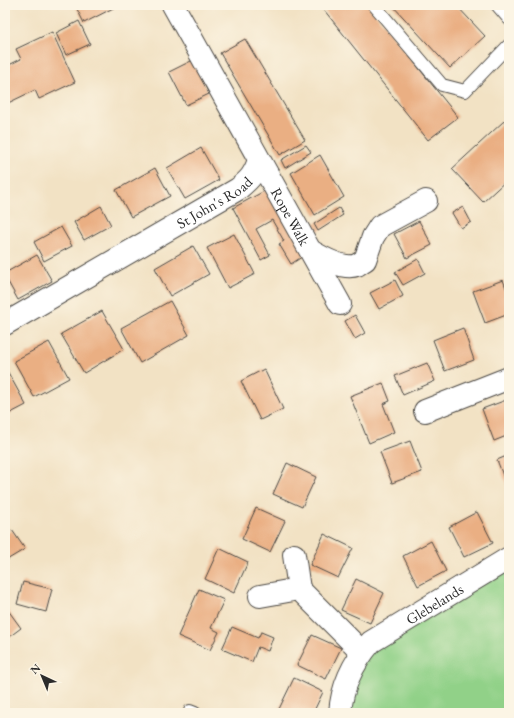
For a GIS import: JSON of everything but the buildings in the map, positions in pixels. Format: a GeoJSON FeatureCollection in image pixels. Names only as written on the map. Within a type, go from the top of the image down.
{"type":"FeatureCollection","features":[{"type":"Feature","properties":{"kind":"street","name":"St John's Road"},"geometry":{"type":"LineString","coordinates":[[5,324],[238,189],[249,180],[254,173],[259,160],[173,5]]}},
{"type":"Feature","properties":{"kind":"street","name":"Rope Walk"},"geometry":{"type":"LineString","coordinates":[[259,160],[340,304]]}},
{"type":"Feature","properties":{"kind":"street","name":"Rope Walk"},"geometry":{"type":"LineString","coordinates":[[311,251],[328,261],[342,265],[356,265],[366,260],[373,236],[380,226],[426,201]]}},
{"type":"Feature","properties":{"kind":"street"},"geometry":{"type":"LineString","coordinates":[[425,411],[509,378]]}},
{"type":"Feature","properties":{"kind":"street"},"geometry":{"type":"LineString","coordinates":[[294,555],[299,589],[362,652]]}},
{"type":"Feature","properties":{"kind":"street","name":"Glebelands"},"geometry":{"type":"LineString","coordinates":[[340,713],[341,698],[355,661],[371,642],[509,558]]}},
{"type":"Feature","properties":{"kind":"street"},"geometry":{"type":"LineString","coordinates":[[260,596],[299,589]]}},
{"type":"Feature","properties":{"kind":"lane"},"geometry":{"type":"LineString","coordinates":[[374,5],[442,85],[465,91],[509,45]]}},
{"type":"Feature","properties":{"kind":"lane"},"geometry":{"type":"LineString","coordinates":[[497,5],[509,19]]}},
{"type":"Feature","properties":{"kind":"green space"},"geometry":{"type":"Polygon","coordinates":[[[509,558],[509,713],[340,713],[355,662],[509,558]]]}}]}
